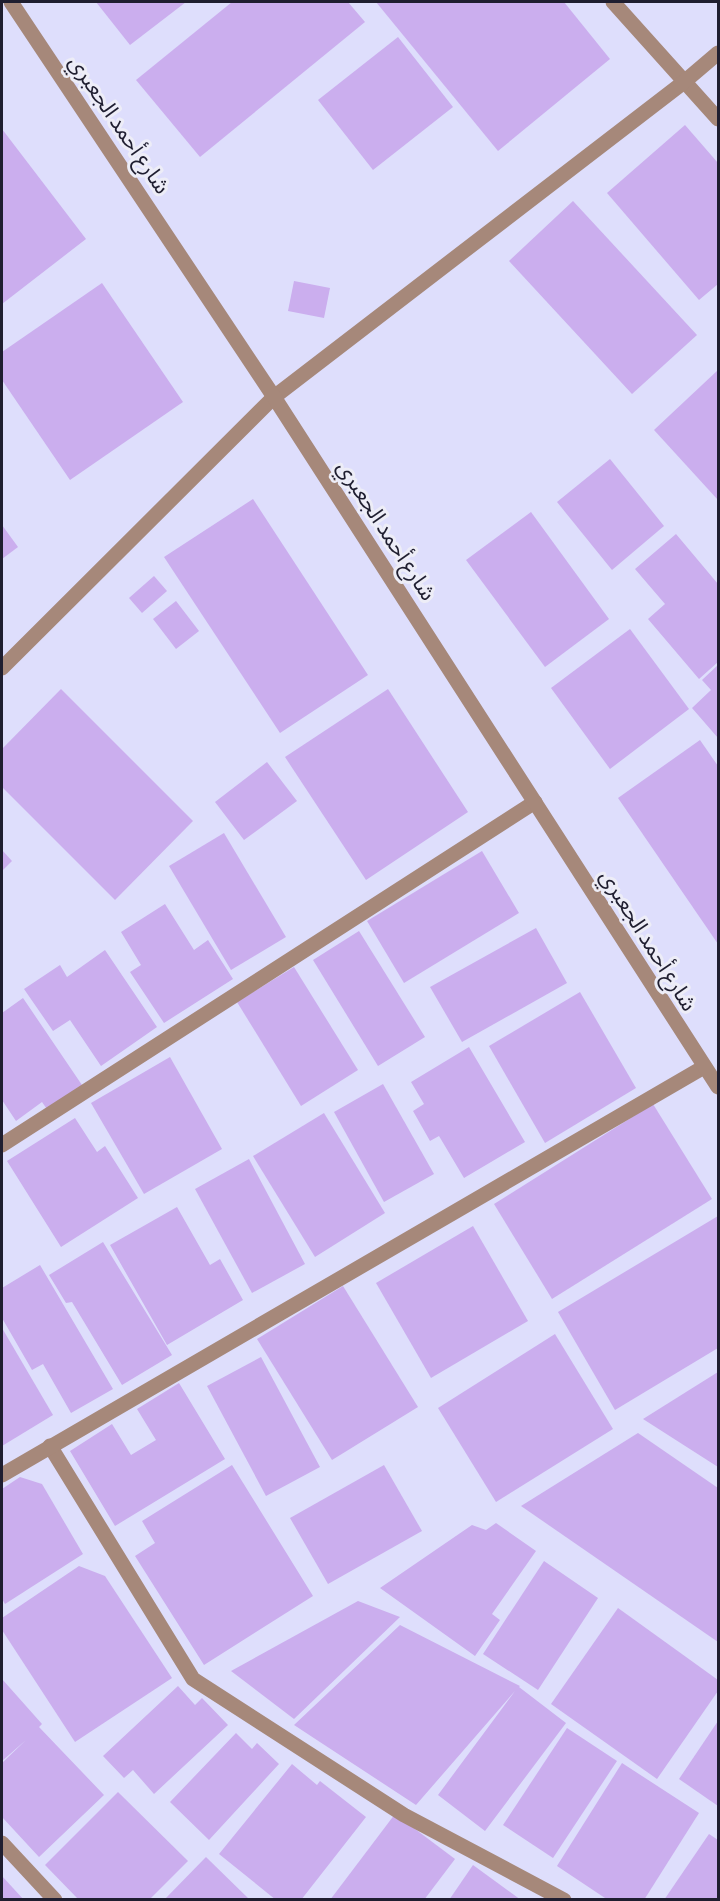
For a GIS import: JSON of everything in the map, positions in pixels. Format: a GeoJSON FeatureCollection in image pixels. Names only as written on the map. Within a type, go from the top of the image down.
{"type":"FeatureCollection","features":[{"type":"Feature","properties":{"kind":"street","name":"شارع أحمد الجعبري"},"geometry":{"type":"LineString","coordinates":[[11,2],[274,397],[718,1087]]}},
{"type":"Feature","properties":{"kind":"street"},"geometry":{"type":"LineString","coordinates":[[613,2],[718,119]]}},
{"type":"Feature","properties":{"kind":"street"},"geometry":{"type":"LineString","coordinates":[[2,668],[274,397],[684,82],[718,53]]}},
{"type":"Feature","properties":{"kind":"street"},"geometry":{"type":"LineString","coordinates":[[2,1144],[535,802]]}},
{"type":"Feature","properties":{"kind":"street"},"geometry":{"type":"LineString","coordinates":[[2,1475],[704,1067]]}},
{"type":"Feature","properties":{"kind":"street"},"geometry":{"type":"LineString","coordinates":[[50,1446],[193,1679],[405,1815],[564,1899]]}},
{"type":"Feature","properties":{"kind":"street"},"geometry":{"type":"LineString","coordinates":[[2,1843],[55,1899]]}},
{"type":"Feature","properties":{"kind":"building"},"geometry":{"type":"Polygon","coordinates":[[[96,2],[186,2],[130,45],[96,2]]]}},
{"type":"Feature","properties":{"kind":"building"},"geometry":{"type":"Polygon","coordinates":[[[232,2],[348,2],[365,22],[200,157],[136,80],[232,2]]]}},
{"type":"Feature","properties":{"kind":"building"},"geometry":{"type":"Polygon","coordinates":[[[376,2],[564,2],[610,59],[498,151],[376,2]]]}},
{"type":"Feature","properties":{"kind":"building"},"geometry":{"type":"Polygon","coordinates":[[[398,37],[453,107],[373,170],[318,100],[398,37]]]}},
{"type":"Feature","properties":{"kind":"building"},"geometry":{"type":"Polygon","coordinates":[[[685,125],[718,163],[718,284],[699,300],[607,193],[685,125]]]}},
{"type":"Feature","properties":{"kind":"building"},"geometry":{"type":"Polygon","coordinates":[[[2,129],[86,239],[2,304],[2,129]]]}},
{"type":"Feature","properties":{"kind":"building"},"geometry":{"type":"Polygon","coordinates":[[[573,201],[697,335],[632,394],[509,261],[573,201]]]}},
{"type":"Feature","properties":{"kind":"building"},"geometry":{"type":"Polygon","coordinates":[[[294,281],[330,288],[324,318],[288,311],[294,281]]]}},
{"type":"Feature","properties":{"kind":"building"},"geometry":{"type":"Polygon","coordinates":[[[102,283],[183,402],[70,480],[2,380],[2,352],[102,283]]]}},
{"type":"Feature","properties":{"kind":"building"},"geometry":{"type":"Polygon","coordinates":[[[718,370],[718,500],[654,430],[718,370]]]}},
{"type":"Feature","properties":{"kind":"building"},"geometry":{"type":"Polygon","coordinates":[[[610,459],[664,526],[612,570],[557,502],[610,459]]]}},
{"type":"Feature","properties":{"kind":"building"},"geometry":{"type":"Polygon","coordinates":[[[253,499],[368,675],[280,733],[164,557],[253,499]]]}},
{"type":"Feature","properties":{"kind":"building"},"geometry":{"type":"Polygon","coordinates":[[[531,512],[609,619],[545,667],[466,560],[531,512]]]}},
{"type":"Feature","properties":{"kind":"building"},"geometry":{"type":"Polygon","coordinates":[[[2,525],[18,547],[2,559],[2,525]]]}},
{"type":"Feature","properties":{"kind":"building"},"geometry":{"type":"Polygon","coordinates":[[[676,534],[718,584],[718,662],[699,679],[648,619],[665,604],[635,569],[676,534]]]}},
{"type":"Feature","properties":{"kind":"building"},"geometry":{"type":"Polygon","coordinates":[[[154,576],[167,591],[142,613],[129,598],[154,576]]]}},
{"type":"Feature","properties":{"kind":"building"},"geometry":{"type":"Polygon","coordinates":[[[176,601],[199,631],[176,649],[153,619],[176,601]]]}},
{"type":"Feature","properties":{"kind":"building"},"geometry":{"type":"Polygon","coordinates":[[[630,629],[689,709],[610,769],[551,688],[630,629]]]}},
{"type":"Feature","properties":{"kind":"building"},"geometry":{"type":"Polygon","coordinates":[[[718,665],[718,738],[692,708],[711,690],[702,680],[718,665]]]}},
{"type":"Feature","properties":{"kind":"building"},"geometry":{"type":"Polygon","coordinates":[[[61,689],[193,821],[115,900],[2,787],[2,749],[61,689]]]}},
{"type":"Feature","properties":{"kind":"building"},"geometry":{"type":"Polygon","coordinates":[[[388,689],[468,812],[366,880],[285,757],[388,689]]]}},
{"type":"Feature","properties":{"kind":"building"},"geometry":{"type":"Polygon","coordinates":[[[700,740],[718,766],[718,944],[618,798],[700,740]]]}},
{"type":"Feature","properties":{"kind":"building"},"geometry":{"type":"Polygon","coordinates":[[[267,762],[297,801],[244,840],[215,802],[267,762]]]}},
{"type":"Feature","properties":{"kind":"building"},"geometry":{"type":"Polygon","coordinates":[[[224,833],[286,937],[231,970],[169,866],[224,833]]]}},
{"type":"Feature","properties":{"kind":"building"},"geometry":{"type":"Polygon","coordinates":[[[2,850],[12,861],[2,871],[2,850]]]}},
{"type":"Feature","properties":{"kind":"building"},"geometry":{"type":"Polygon","coordinates":[[[482,851],[519,913],[404,983],[367,921],[482,851]]]}},
{"type":"Feature","properties":{"kind":"building"},"geometry":{"type":"Polygon","coordinates":[[[165,904],[194,950],[208,940],[233,979],[164,1023],[130,972],[141,965],[121,932],[165,904]]]}},
{"type":"Feature","properties":{"kind":"building"},"geometry":{"type":"Polygon","coordinates":[[[536,928],[567,983],[462,1042],[430,987],[536,928]]]}},
{"type":"Feature","properties":{"kind":"building"},"geometry":{"type":"Polygon","coordinates":[[[359,931],[425,1037],[378,1066],[313,960],[359,931]]]}},
{"type":"Feature","properties":{"kind":"building"},"geometry":{"type":"Polygon","coordinates":[[[105,950],[157,1027],[101,1066],[70,1020],[53,1031],[24,989],[60,965],[67,977],[105,950]]]}},
{"type":"Feature","properties":{"kind":"building"},"geometry":{"type":"Polygon","coordinates":[[[294,967],[358,1070],[301,1106],[237,1002],[294,967]]]}},
{"type":"Feature","properties":{"kind":"building"},"geometry":{"type":"Polygon","coordinates":[[[580,992],[636,1088],[545,1143],[489,1046],[580,992]]]}},
{"type":"Feature","properties":{"kind":"building"},"geometry":{"type":"Polygon","coordinates":[[[23,998],[84,1088],[49,1112],[42,1102],[16,1121],[2,1100],[2,1013],[23,998]]]}},
{"type":"Feature","properties":{"kind":"building"},"geometry":{"type":"Polygon","coordinates":[[[469,1047],[525,1142],[464,1178],[439,1136],[430,1141],[413,1111],[424,1104],[411,1082],[469,1047]]]}},
{"type":"Feature","properties":{"kind":"building"},"geometry":{"type":"Polygon","coordinates":[[[170,1057],[222,1149],[144,1194],[91,1103],[170,1057]]]}},
{"type":"Feature","properties":{"kind":"building"},"geometry":{"type":"Polygon","coordinates":[[[383,1084],[434,1174],[384,1202],[334,1112],[383,1084]]]}},
{"type":"Feature","properties":{"kind":"building"},"geometry":{"type":"Polygon","coordinates":[[[653,1104],[712,1199],[552,1299],[494,1204],[653,1104]]]}},
{"type":"Feature","properties":{"kind":"building"},"geometry":{"type":"Polygon","coordinates":[[[324,1113],[385,1213],[315,1257],[253,1156],[324,1113]]]}},
{"type":"Feature","properties":{"kind":"building"},"geometry":{"type":"Polygon","coordinates":[[[75,1118],[97,1152],[105,1146],[138,1198],[61,1247],[7,1161],[75,1118]]]}},
{"type":"Feature","properties":{"kind":"building"},"geometry":{"type":"Polygon","coordinates":[[[249,1159],[305,1264],[252,1293],[195,1189],[249,1159]]]}},
{"type":"Feature","properties":{"kind":"building"},"geometry":{"type":"Polygon","coordinates":[[[177,1207],[210,1265],[220,1259],[243,1300],[167,1345],[110,1245],[177,1207]]]}},
{"type":"Feature","properties":{"kind":"building"},"geometry":{"type":"Polygon","coordinates":[[[718,1216],[718,1348],[615,1410],[558,1312],[718,1216]]]}},
{"type":"Feature","properties":{"kind":"building"},"geometry":{"type":"Polygon","coordinates":[[[473,1226],[528,1321],[431,1378],[376,1283],[473,1226]]]}},
{"type":"Feature","properties":{"kind":"building"},"geometry":{"type":"Polygon","coordinates":[[[103,1242],[172,1355],[122,1385],[72,1302],[66,1303],[49,1275],[103,1242]]]}},
{"type":"Feature","properties":{"kind":"building"},"geometry":{"type":"Polygon","coordinates":[[[40,1265],[113,1389],[71,1413],[43,1364],[32,1370],[2,1318],[2,1288],[40,1265]]]}},
{"type":"Feature","properties":{"kind":"building"},"geometry":{"type":"Polygon","coordinates":[[[343,1286],[418,1407],[332,1460],[257,1339],[343,1286]]]}},
{"type":"Feature","properties":{"kind":"building"},"geometry":{"type":"Polygon","coordinates":[[[2,1328],[53,1415],[2,1446],[2,1328]]]}},
{"type":"Feature","properties":{"kind":"building"},"geometry":{"type":"Polygon","coordinates":[[[555,1334],[613,1429],[496,1502],[438,1408],[555,1334]]]}},
{"type":"Feature","properties":{"kind":"building"},"geometry":{"type":"Polygon","coordinates":[[[261,1357],[320,1467],[266,1496],[207,1386],[261,1357]]]}},
{"type":"Feature","properties":{"kind":"building"},"geometry":{"type":"Polygon","coordinates":[[[718,1372],[718,1467],[643,1419],[718,1372]]]}},
{"type":"Feature","properties":{"kind":"building"},"geometry":{"type":"Polygon","coordinates":[[[179,1383],[225,1459],[115,1526],[70,1451],[112,1424],[131,1455],[156,1440],[137,1409],[179,1383]]]}},
{"type":"Feature","properties":{"kind":"building"},"geometry":{"type":"Polygon","coordinates":[[[638,1433],[718,1488],[718,1642],[521,1506],[638,1433]]]}},
{"type":"Feature","properties":{"kind":"building"},"geometry":{"type":"Polygon","coordinates":[[[232,1465],[313,1596],[204,1665],[135,1556],[155,1543],[142,1521],[232,1465]]]}},
{"type":"Feature","properties":{"kind":"building"},"geometry":{"type":"Polygon","coordinates":[[[384,1465],[422,1531],[328,1584],[290,1518],[384,1465]]]}},
{"type":"Feature","properties":{"kind":"building"},"geometry":{"type":"Polygon","coordinates":[[[20,1477],[42,1484],[83,1554],[5,1604],[2,1599],[2,1489],[20,1477]]]}},
{"type":"Feature","properties":{"kind":"building"},"geometry":{"type":"Polygon","coordinates":[[[496,1523],[536,1551],[492,1614],[500,1620],[475,1656],[380,1588],[472,1525],[486,1530],[496,1523]]]}},
{"type":"Feature","properties":{"kind":"building"},"geometry":{"type":"Polygon","coordinates":[[[544,1561],[598,1598],[538,1690],[483,1654],[544,1561]]]}},
{"type":"Feature","properties":{"kind":"building"},"geometry":{"type":"Polygon","coordinates":[[[79,1566],[105,1576],[172,1678],[75,1742],[2,1630],[2,1618],[79,1566]]]}},
{"type":"Feature","properties":{"kind":"building"},"geometry":{"type":"Polygon","coordinates":[[[358,1601],[400,1617],[294,1719],[231,1671],[358,1601]]]}},
{"type":"Feature","properties":{"kind":"building"},"geometry":{"type":"Polygon","coordinates":[[[618,1608],[718,1680],[718,1691],[657,1779],[551,1704],[618,1608]]]}},
{"type":"Feature","properties":{"kind":"building"},"geometry":{"type":"Polygon","coordinates":[[[400,1625],[520,1686],[566,1723],[485,1831],[438,1795],[515,1691],[416,1805],[294,1725],[400,1625]]]}},
{"type":"Feature","properties":{"kind":"building"},"geometry":{"type":"Polygon","coordinates":[[[2,1679],[42,1724],[39,1727],[104,1795],[39,1857],[2,1817],[2,1763],[26,1740],[2,1761],[2,1679]]]}},
{"type":"Feature","properties":{"kind":"building"},"geometry":{"type":"Polygon","coordinates":[[[178,1686],[195,1705],[202,1698],[228,1725],[154,1794],[133,1770],[124,1778],[103,1756],[178,1686]]]}},
{"type":"Feature","properties":{"kind":"building"},"geometry":{"type":"Polygon","coordinates":[[[718,1721],[718,1806],[679,1779],[718,1721]]]}},
{"type":"Feature","properties":{"kind":"building"},"geometry":{"type":"Polygon","coordinates":[[[567,1728],[617,1761],[553,1858],[503,1825],[567,1728]]]}},
{"type":"Feature","properties":{"kind":"building"},"geometry":{"type":"Polygon","coordinates":[[[236,1733],[252,1749],[257,1743],[279,1764],[209,1840],[170,1802],[236,1733]]]}},
{"type":"Feature","properties":{"kind":"building"},"geometry":{"type":"Polygon","coordinates":[[[622,1763],[699,1813],[644,1900],[608,1900],[557,1866],[622,1763]]]}},
{"type":"Feature","properties":{"kind":"building"},"geometry":{"type":"Polygon","coordinates":[[[292,1764],[317,1785],[320,1781],[366,1817],[301,1900],[276,1900],[219,1854],[292,1764]]]}},
{"type":"Feature","properties":{"kind":"building"},"geometry":{"type":"Polygon","coordinates":[[[118,1792],[188,1861],[149,1900],[79,1900],[45,1865],[118,1792]]]}},
{"type":"Feature","properties":{"kind":"building"},"geometry":{"type":"Polygon","coordinates":[[[395,1814],[455,1859],[424,1900],[330,1900],[395,1814]]]}},
{"type":"Feature","properties":{"kind":"building"},"geometry":{"type":"Polygon","coordinates":[[[709,1834],[718,1840],[718,1900],[664,1900],[709,1834]]]}},
{"type":"Feature","properties":{"kind":"building"},"geometry":{"type":"Polygon","coordinates":[[[206,1857],[250,1900],[164,1900],[206,1857]]]}},
{"type":"Feature","properties":{"kind":"building"},"geometry":{"type":"Polygon","coordinates":[[[473,1865],[521,1900],[449,1900],[473,1865]]]}},
{"type":"Feature","properties":{"kind":"building"},"geometry":{"type":"Polygon","coordinates":[[[2,1876],[24,1900],[2,1900],[2,1876]]]}}]}
